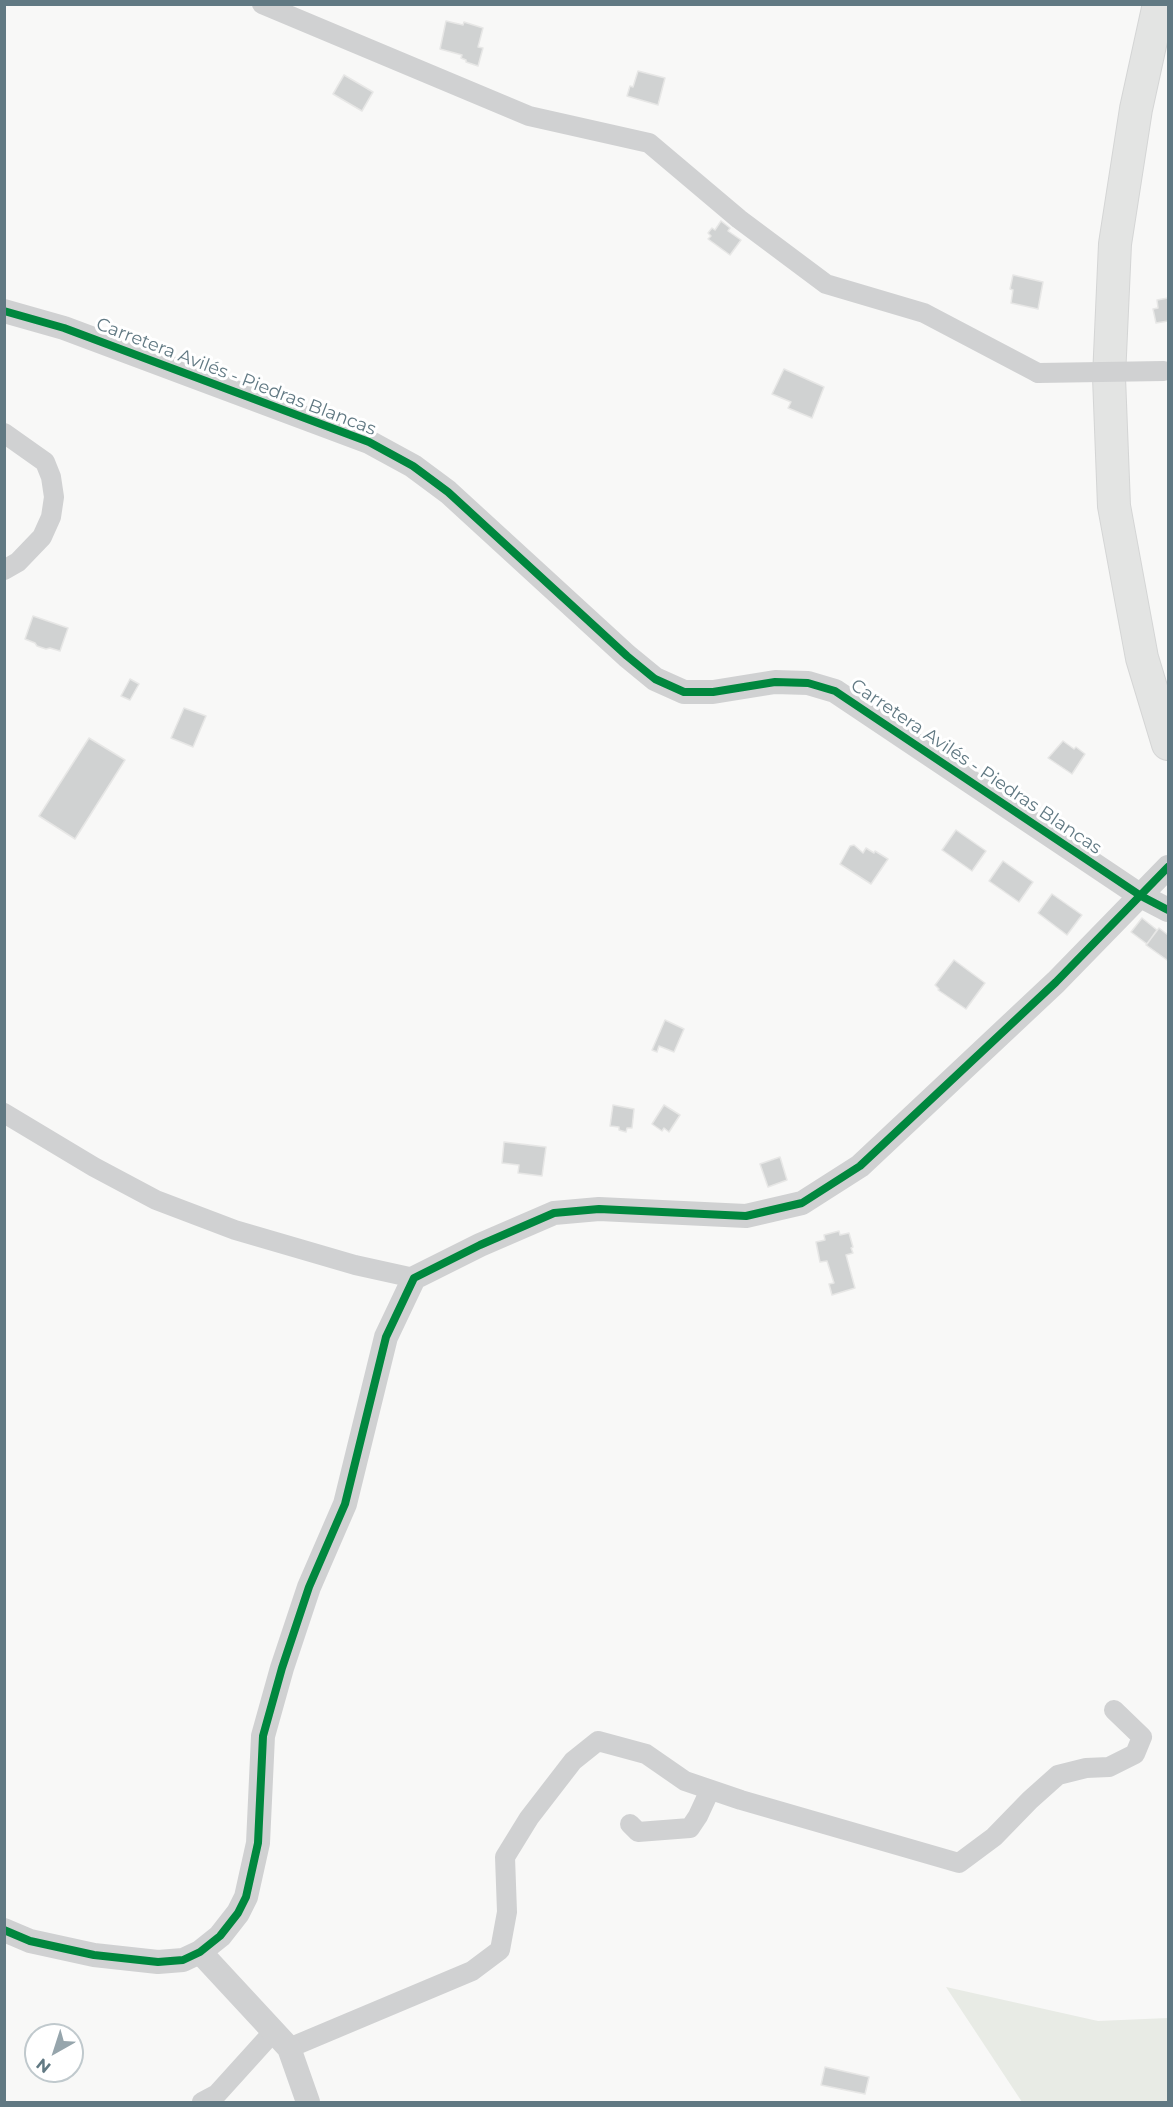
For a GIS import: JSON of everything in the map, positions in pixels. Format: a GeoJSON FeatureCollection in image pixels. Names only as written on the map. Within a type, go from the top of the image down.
{"type":"FeatureCollection","features":[{"type":"Feature","properties":{"kind":"highway"},"geometry":{"type":"LineString","coordinates":[[1159,4],[1136,109],[1115,244],[1109,376],[1113,506],[1142,658],[1168,744]]}},
{"type":"Feature","properties":{"kind":"street"},"geometry":{"type":"LineString","coordinates":[[262,4],[529,116],[649,143],[739,219],[826,284],[924,313],[1038,373],[1166,371]]}},
{"type":"Feature","properties":{"kind":"street","name":"Carretera Avilés - Piedras Blancas"},"geometry":{"type":"LineString","coordinates":[[4,311],[64,328],[369,442],[413,466],[448,492],[627,656],[656,679],[684,692],[713,692],[775,682],[808,683],[835,691],[1141,896],[1168,910]]}},
{"type":"Feature","properties":{"kind":"street"},"geometry":{"type":"LineString","coordinates":[[4,434],[45,462],[51,477],[54,497],[51,517],[42,537],[18,562],[4,570]]}},
{"type":"Feature","properties":{"kind":"street"},"geometry":{"type":"LineString","coordinates":[[4,1930],[30,1941],[94,1955],[158,1962],[183,1960],[201,1952],[220,1936],[238,1913],[246,1897],[258,1843],[263,1736],[266,1724],[309,1587],[345,1504],[386,1337],[414,1278],[480,1245],[554,1213],[599,1209],[746,1216],[802,1203],[860,1166],[1056,982],[1164,872]]}},
{"type":"Feature","properties":{"kind":"street"},"geometry":{"type":"LineString","coordinates":[[4,1113],[94,1167],[156,1200],[235,1230],[414,1278]]}},
{"type":"Feature","properties":{"kind":"street"},"geometry":{"type":"LineString","coordinates":[[202,2103],[217,2094],[281,2040],[472,1971],[500,1950],[507,1912],[505,1857],[529,1818],[573,1761],[598,1741],[646,1754],[685,1781],[710,1790],[959,1863],[993,1837],[1058,1776],[1086,1768],[1109,1767],[1135,1754],[1142,1737],[1114,1710]]}},
{"type":"Feature","properties":{"kind":"street"},"geometry":{"type":"LineString","coordinates":[[630,1824],[638,1832],[690,1828],[710,1790]]}},
{"type":"Feature","properties":{"kind":"street"},"geometry":{"type":"LineString","coordinates":[[201,1952],[281,2040],[308,2103]]}},
{"type":"Feature","properties":{"kind":"shaded area"},"geometry":{"type":"Polygon","coordinates":[[[946,1987],[1098,2021],[1168,2018],[1168,2102],[1022,2102],[946,1987]]]}},
{"type":"Feature","properties":{"kind":"building"},"geometry":{"type":"Polygon","coordinates":[[[446,21],[463,25],[464,22],[483,28],[478,47],[483,48],[478,66],[466,62],[461,58],[462,55],[440,49],[446,21]]]}},
{"type":"Feature","properties":{"kind":"building"},"geometry":{"type":"Polygon","coordinates":[[[638,71],[665,78],[658,105],[627,96],[630,86],[633,87],[638,71]]]}},
{"type":"Feature","properties":{"kind":"building"},"geometry":{"type":"Polygon","coordinates":[[[344,75],[373,92],[362,111],[333,94],[344,75]]]}},
{"type":"Feature","properties":{"kind":"building"},"geometry":{"type":"Polygon","coordinates":[[[721,221],[730,228],[728,231],[741,240],[730,255],[708,239],[711,236],[708,233],[712,228],[715,230],[721,221]]]}},
{"type":"Feature","properties":{"kind":"building"},"geometry":{"type":"Polygon","coordinates":[[[1013,275],[1043,282],[1038,309],[1011,303],[1013,290],[1010,289],[1013,275]]]}},
{"type":"Feature","properties":{"kind":"building"},"geometry":{"type":"Polygon","coordinates":[[[1168,298],[1168,321],[1156,323],[1153,309],[1158,308],[1157,300],[1168,298]]]}},
{"type":"Feature","properties":{"kind":"building"},"geometry":{"type":"Polygon","coordinates":[[[784,369],[824,387],[812,418],[788,408],[791,402],[772,394],[784,369]]]}},
{"type":"Feature","properties":{"kind":"building"},"geometry":{"type":"Polygon","coordinates":[[[33,616],[68,628],[60,651],[37,646],[25,639],[33,616]]]}},
{"type":"Feature","properties":{"kind":"building"},"geometry":{"type":"Polygon","coordinates":[[[130,679],[139,684],[130,700],[121,696],[130,679]]]}},
{"type":"Feature","properties":{"kind":"building"},"geometry":{"type":"Polygon","coordinates":[[[184,708],[206,716],[193,747],[171,738],[184,708]]]}},
{"type":"Feature","properties":{"kind":"building"},"geometry":{"type":"Polygon","coordinates":[[[89,738],[125,760],[75,839],[39,816],[89,738]]]}},
{"type":"Feature","properties":{"kind":"building"},"geometry":{"type":"Polygon","coordinates":[[[1063,741],[1085,754],[1072,774],[1048,758],[1063,741]]]}},
{"type":"Feature","properties":{"kind":"building"},"geometry":{"type":"Polygon","coordinates":[[[956,830],[986,851],[972,871],[942,850],[956,830]]]}},
{"type":"Feature","properties":{"kind":"building"},"geometry":{"type":"Polygon","coordinates":[[[854,845],[863,853],[866,848],[888,859],[871,884],[840,864],[850,846],[854,845]]]}},
{"type":"Feature","properties":{"kind":"building"},"geometry":{"type":"Polygon","coordinates":[[[1003,861],[1033,882],[1019,902],[989,881],[1003,861]]]}},
{"type":"Feature","properties":{"kind":"building"},"geometry":{"type":"Polygon","coordinates":[[[1052,894],[1082,915],[1067,935],[1038,913],[1052,894]]]}},
{"type":"Feature","properties":{"kind":"building"},"geometry":{"type":"Polygon","coordinates":[[[1142,918],[1157,930],[1147,944],[1131,932],[1142,918]]]}},
{"type":"Feature","properties":{"kind":"building"},"geometry":{"type":"Polygon","coordinates":[[[1159,928],[1168,935],[1167,960],[1146,945],[1159,928]]]}},
{"type":"Feature","properties":{"kind":"building"},"geometry":{"type":"Polygon","coordinates":[[[954,960],[985,983],[966,1009],[938,990],[935,985],[954,960]]]}},
{"type":"Feature","properties":{"kind":"building"},"geometry":{"type":"Polygon","coordinates":[[[665,1020],[684,1029],[674,1052],[659,1046],[657,1052],[652,1050],[665,1020]]]}},
{"type":"Feature","properties":{"kind":"building"},"geometry":{"type":"Polygon","coordinates":[[[613,1105],[634,1109],[632,1128],[627,1128],[626,1132],[619,1130],[619,1127],[610,1126],[613,1105]]]}},
{"type":"Feature","properties":{"kind":"building"},"geometry":{"type":"Polygon","coordinates":[[[664,1105],[680,1115],[669,1132],[664,1128],[662,1131],[652,1124],[664,1105]]]}},
{"type":"Feature","properties":{"kind":"building"},"geometry":{"type":"Polygon","coordinates":[[[504,1142],[546,1147],[542,1176],[518,1173],[519,1165],[502,1163],[504,1142]]]}},
{"type":"Feature","properties":{"kind":"building"},"geometry":{"type":"Polygon","coordinates":[[[780,1157],[787,1180],[768,1187],[760,1164],[780,1157]]]}},
{"type":"Feature","properties":{"kind":"building"},"geometry":{"type":"Polygon","coordinates":[[[839,1231],[840,1235],[849,1233],[853,1247],[851,1248],[853,1253],[846,1255],[855,1288],[832,1295],[829,1284],[834,1283],[827,1261],[820,1262],[816,1242],[825,1240],[824,1235],[839,1231]]]}},
{"type":"Feature","properties":{"kind":"building"},"geometry":{"type":"Polygon","coordinates":[[[825,2067],[869,2077],[865,2094],[821,2085],[825,2067]]]}},
{"type":"Feature","properties":{"kind":"cycle path"},"geometry":{"type":"LineString","coordinates":[[4,311],[64,328],[369,442],[413,466],[448,492],[655,679],[684,692],[713,692],[775,682],[808,683],[835,691],[1141,896],[1168,910]]}},
{"type":"Feature","properties":{"kind":"cycle path"},"geometry":{"type":"LineString","coordinates":[[4,1930],[30,1941],[94,1955],[158,1962],[183,1960],[200,1952],[220,1936],[238,1913],[246,1897],[258,1843],[263,1736],[282,1668],[309,1587],[345,1504],[386,1337],[414,1278],[480,1245],[554,1213],[599,1209],[746,1216],[802,1203],[860,1166],[1056,982],[1168,867]]}}]}
